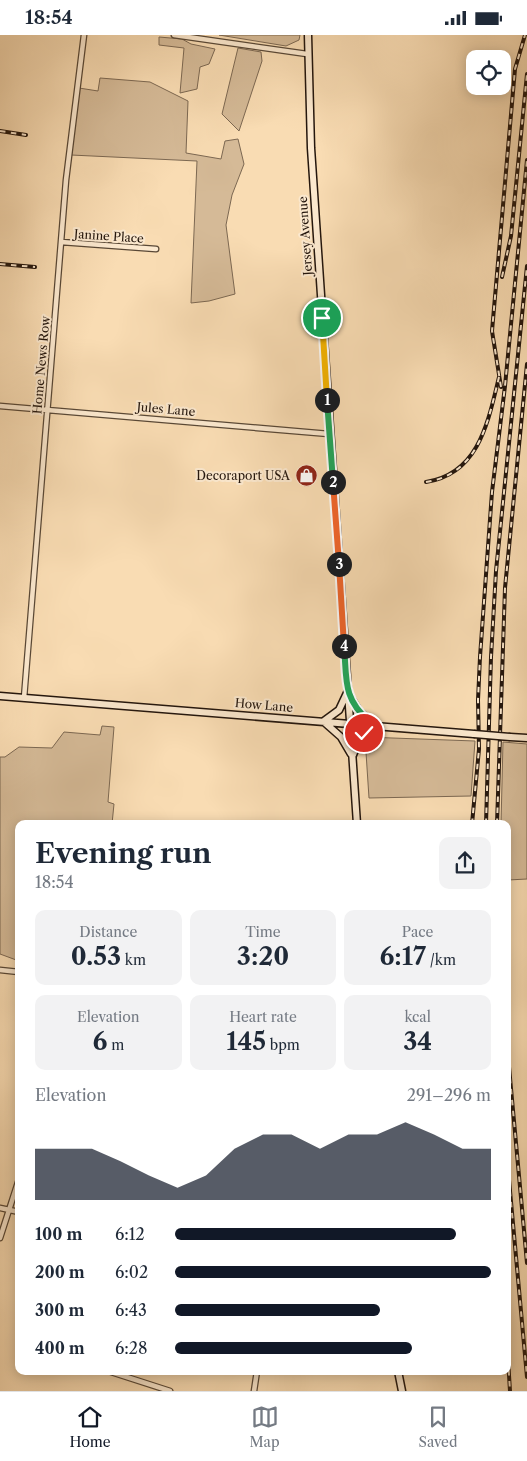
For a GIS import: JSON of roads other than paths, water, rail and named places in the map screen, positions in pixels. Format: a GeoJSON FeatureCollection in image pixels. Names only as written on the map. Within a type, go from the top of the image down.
{"type":"FeatureCollection","features":[{"type":"Feature","properties":{"kind":"street","name":"Home News Row"},"geometry":{"type":"LineString","coordinates":[[24,698],[66,180],[84,35]]}},
{"type":"Feature","properties":{"kind":"street"},"geometry":{"type":"LineString","coordinates":[[174,35],[307,54]]}},
{"type":"Feature","properties":{"kind":"street","name":"Jersey Avenue"},"geometry":{"type":"LineString","coordinates":[[308,35],[311,155],[357,820]]}},
{"type":"Feature","properties":{"kind":"street","name":"Janine Place"},"geometry":{"type":"LineString","coordinates":[[61,242],[156,249]]}},
{"type":"Feature","properties":{"kind":"street","name":"Jules Lane"},"geometry":{"type":"LineString","coordinates":[[0,406],[329,434]]}},
{"type":"Feature","properties":{"kind":"street"},"geometry":{"type":"LineString","coordinates":[[348,692],[338,712],[323,721],[342,737],[352,758]]}},
{"type":"Feature","properties":{"kind":"street"},"geometry":{"type":"LineString","coordinates":[[348,692],[359,711],[375,726],[360,737],[352,758]]}},
{"type":"Feature","properties":{"kind":"street","name":"How Lane"},"geometry":{"type":"LineString","coordinates":[[0,696],[527,738]]}},
{"type":"Feature","properties":{"kind":"street"},"geometry":{"type":"LineString","coordinates":[[0,971],[15,972]]}},
{"type":"Feature","properties":{"kind":"street"},"geometry":{"type":"LineString","coordinates":[[0,1238],[15,1191]]}},
{"type":"Feature","properties":{"kind":"street"},"geometry":{"type":"LineString","coordinates":[[0,1208],[15,1211]]}},
{"type":"Feature","properties":{"kind":"street"},"geometry":{"type":"LineString","coordinates":[[120,1375],[170,1391]]}},
{"type":"Feature","properties":{"kind":"street"},"geometry":{"type":"LineString","coordinates":[[254,1391],[256,1375]]}},
{"type":"Feature","properties":{"kind":"street"},"geometry":{"type":"LineString","coordinates":[[399,1375],[402,1391]]}},
{"type":"Feature","properties":{"kind":"railway"},"geometry":{"type":"LineString","coordinates":[[501,387],[492,331],[515,69],[525,35]]}},
{"type":"Feature","properties":{"kind":"railway"},"geometry":{"type":"LineString","coordinates":[[502,277],[511,236],[527,74]]}},
{"type":"Feature","properties":{"kind":"railway"},"geometry":{"type":"LineString","coordinates":[[0,131],[26,135]]}},
{"type":"Feature","properties":{"kind":"railway"},"geometry":{"type":"LineString","coordinates":[[472,820],[479,749],[478,700],[480,657],[492,492],[505,386],[527,160]]}},
{"type":"Feature","properties":{"kind":"railway"},"geometry":{"type":"LineString","coordinates":[[0,264],[35,267]]}},
{"type":"Feature","properties":{"kind":"railway"},"geometry":{"type":"LineString","coordinates":[[486,820],[491,657],[496,571],[527,266]]}},
{"type":"Feature","properties":{"kind":"railway"},"geometry":{"type":"LineString","coordinates":[[497,820],[505,588],[527,364]]}},
{"type":"Feature","properties":{"kind":"railway"},"geometry":{"type":"LineString","coordinates":[[426,482],[444,477],[458,469],[469,457],[485,428],[499,377]]}},
{"type":"Feature","properties":{"kind":"railway"},"geometry":{"type":"LineString","coordinates":[[511,1089],[527,1263]]}},
{"type":"Feature","properties":{"kind":"railway"},"geometry":{"type":"LineString","coordinates":[[511,1202],[527,1377]]}},
{"type":"Feature","properties":{"kind":"railway"},"geometry":{"type":"LineString","coordinates":[[509,1375],[510,1391]]}},
{"type":"Feature","properties":{"kind":"place","name":"Decoraport USA"},"geometry":{"type":"Point","coordinates":[306,475]}}]}
